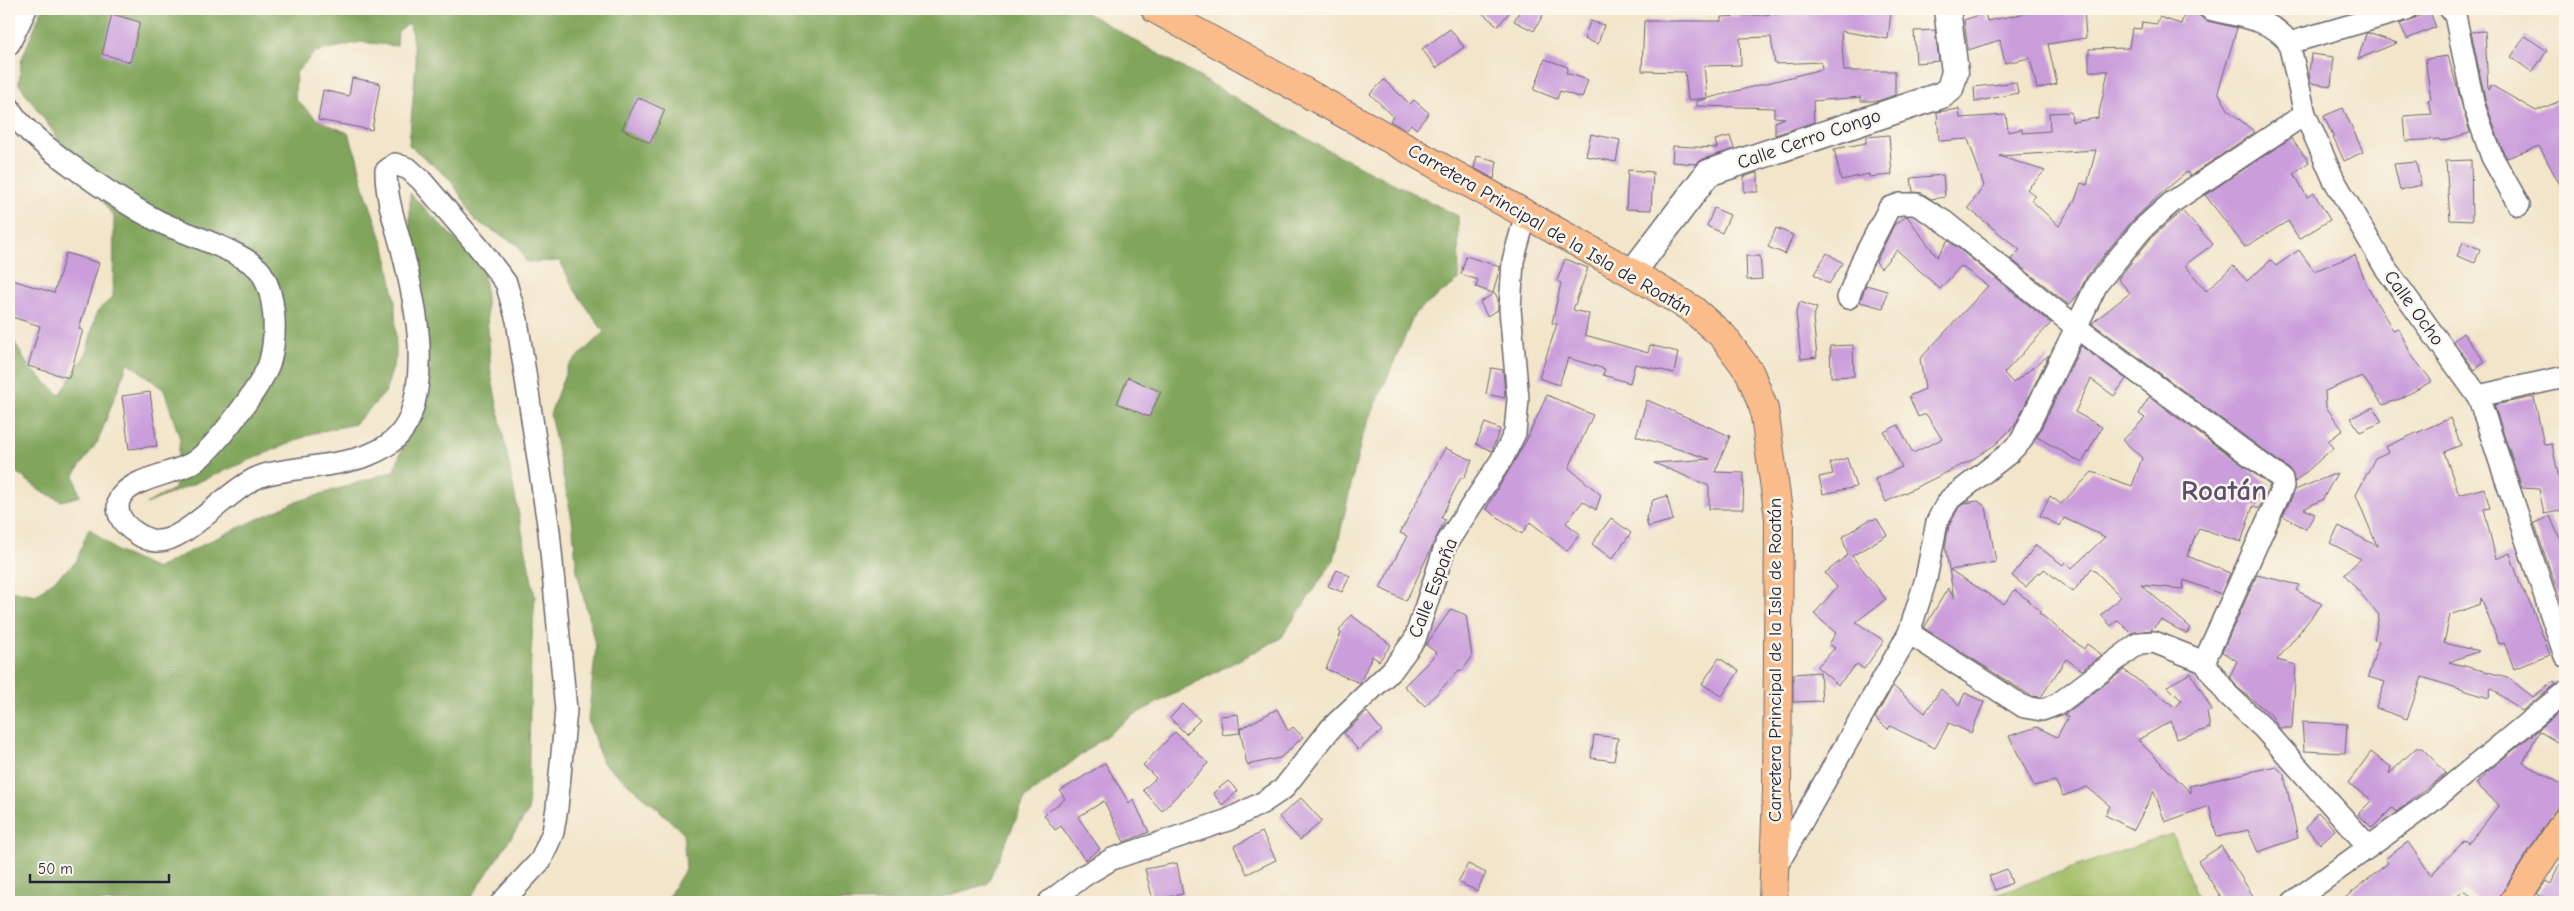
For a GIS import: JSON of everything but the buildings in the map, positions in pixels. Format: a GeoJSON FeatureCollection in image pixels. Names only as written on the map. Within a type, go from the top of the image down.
{"type":"FeatureCollection","features":[{"type":"Feature","properties":{"kind":"main road","name":"Carretera Principal de la Isla de Roatán"},"geometry":{"type":"LineString","coordinates":[[1155,9],[1632,273],[1692,309],[1723,336],[1750,373],[1764,409],[1779,518],[1777,791],[1773,902]]}},
{"type":"Feature","properties":{"kind":"main road"},"geometry":{"type":"LineString","coordinates":[[2514,902],[2565,822]]}},
{"type":"Feature","properties":{"kind":"street"},"geometry":{"type":"LineString","coordinates":[[9,44],[26,9]]}},
{"type":"Feature","properties":{"kind":"street"},"geometry":{"type":"LineString","coordinates":[[2210,9],[2272,26],[2283,33],[2289,43],[2407,9]]}},
{"type":"Feature","properties":{"kind":"street"},"geometry":{"type":"LineString","coordinates":[[2450,9],[2456,16],[2465,72],[2489,148],[2519,205]]}},
{"type":"Feature","properties":{"kind":"street","name":"Calle Cerro Congo"},"geometry":{"type":"LineString","coordinates":[[1632,273],[1708,173],[1942,95],[1950,89],[1955,72],[1951,10]]}},
{"type":"Feature","properties":{"kind":"street","name":"Calle Ocho"},"geometry":{"type":"LineString","coordinates":[[2289,43],[2305,114],[2333,178],[2384,266],[2478,396],[2565,656]]}},
{"type":"Feature","properties":{"kind":"street"},"geometry":{"type":"LineString","coordinates":[[9,107],[25,130],[109,192],[157,221],[239,256],[259,269],[270,289],[274,309],[270,362],[244,407],[207,452],[192,464],[134,486],[123,494],[118,504],[121,518],[134,532],[156,541],[175,537],[251,480],[264,475],[362,458],[390,444],[409,419],[418,382],[418,342],[412,286],[386,189],[386,171],[395,164],[409,168],[421,180],[482,250],[506,283],[517,320],[549,531],[566,710],[553,832],[541,860],[502,902]]}},
{"type":"Feature","properties":{"kind":"street"},"geometry":{"type":"LineString","coordinates":[[1774,871],[1909,633],[1926,579],[1937,522],[1942,512],[1950,499],[2003,459],[2021,440],[2096,284],[2150,222],[2171,203],[2305,114]]}},
{"type":"Feature","properties":{"kind":"street"},"geometry":{"type":"LineString","coordinates":[[1848,298],[1860,263],[1889,208],[1900,204],[1916,204],[1945,222],[2076,327],[2282,479],[2282,486],[2204,662]]}},
{"type":"Feature","properties":{"kind":"street","name":"Calle España"},"geometry":{"type":"LineString","coordinates":[[1049,902],[1085,875],[1112,859],[1228,820],[1262,803],[1282,789],[1330,728],[1393,669],[1415,639],[1446,544],[1502,459],[1515,433],[1518,399],[1510,308],[1513,260],[1526,214]]}},
{"type":"Feature","properties":{"kind":"street"},"geometry":{"type":"LineString","coordinates":[[2478,396],[2565,377]]}},
{"type":"Feature","properties":{"kind":"street"},"geometry":{"type":"LineString","coordinates":[[1909,633],[2024,707],[2042,710],[2058,704],[2139,643],[2154,642],[2204,662],[2228,695],[2263,728],[2368,846]]}},
{"type":"Feature","properties":{"kind":"street"},"geometry":{"type":"LineString","coordinates":[[2292,902],[2431,802],[2565,692]]}},
{"type":"Feature","properties":{"kind":"green space"},"geometry":{"type":"Polygon","coordinates":[[[42,9],[1080,9],[1318,145],[1458,216],[1459,280],[1415,313],[1362,437],[1334,560],[1281,638],[1132,716],[1026,797],[987,884],[926,902],[665,902],[686,868],[683,833],[657,808],[602,762],[588,720],[596,648],[577,571],[572,519],[550,414],[568,366],[604,332],[574,289],[560,261],[526,262],[518,245],[476,221],[451,180],[409,145],[416,63],[410,23],[398,31],[397,46],[361,42],[315,52],[296,73],[295,99],[318,120],[348,133],[357,157],[364,188],[386,251],[395,301],[396,357],[385,393],[355,424],[314,433],[146,504],[175,488],[180,439],[164,390],[128,362],[98,441],[74,475],[80,496],[61,501],[40,490],[9,467],[9,332],[28,366],[60,395],[86,354],[97,311],[113,297],[114,217],[19,84],[21,61],[42,9]]]}},
{"type":"Feature","properties":{"kind":"green space"},"geometry":{"type":"Polygon","coordinates":[[[410,193],[484,269],[491,374],[535,597],[531,653],[528,812],[468,902],[9,902],[9,590],[36,595],[76,562],[89,528],[117,551],[156,569],[210,541],[293,503],[394,471],[428,375],[410,250],[410,193]]]}},
{"type":"Feature","properties":{"kind":"green space"},"geometry":{"type":"Polygon","coordinates":[[[2172,834],[2199,902],[1972,902],[2172,834]]]}},
{"type":"Feature","properties":{"kind":"district","name":"Roatán"},"geometry":{"type":"Point","coordinates":[2224,490]}}]}
